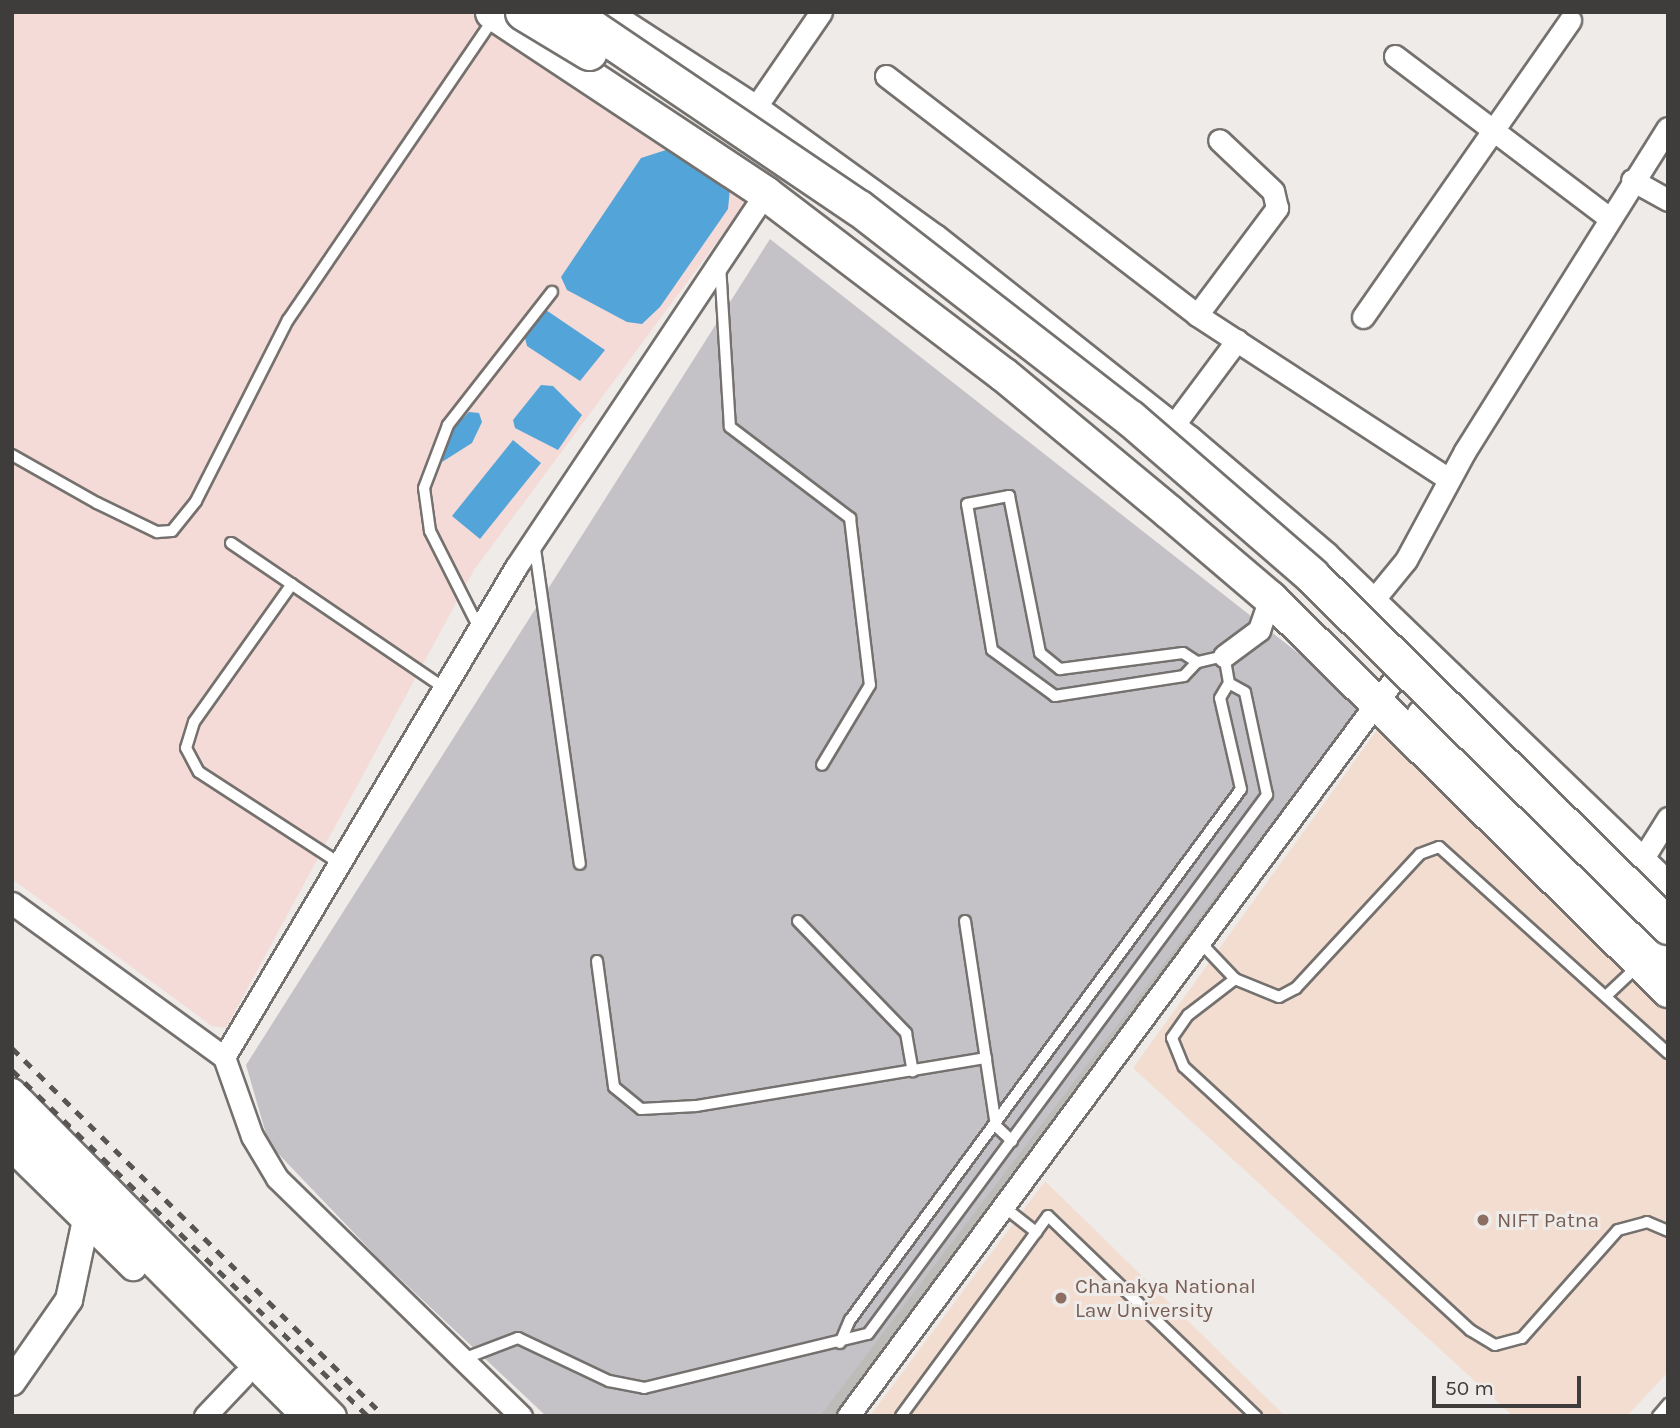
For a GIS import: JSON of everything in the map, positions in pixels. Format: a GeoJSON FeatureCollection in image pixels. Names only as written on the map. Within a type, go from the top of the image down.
{"type":"FeatureCollection","features":[{"type":"Feature","properties":{"kind":"highway"},"geometry":{"type":"LineString","coordinates":[[569,12],[859,208],[1130,418],[1311,575],[1668,926]]}},
{"type":"Feature","properties":{"kind":"highway"},"geometry":{"type":"LineString","coordinates":[[502,13],[859,236],[1013,353],[1311,604],[1424,716],[1654,960]]}},
{"type":"Feature","properties":{"kind":"main road"},"geometry":{"type":"LineString","coordinates":[[600,12],[753,111],[932,240],[1170,430],[1370,604],[1668,890]]}},
{"type":"Feature","properties":{"kind":"main road"},"geometry":{"type":"LineString","coordinates":[[502,13],[765,193],[1003,374],[1270,598],[1375,702],[1654,960],[1668,990]]}},
{"type":"Feature","properties":{"kind":"street"},"geometry":{"type":"LineString","coordinates":[[565,58],[592,12]]}},
{"type":"Feature","properties":{"kind":"street"},"geometry":{"type":"LineString","coordinates":[[753,111],[821,12]]}},
{"type":"Feature","properties":{"kind":"street"},"geometry":{"type":"LineString","coordinates":[[1363,317],[1570,20]]}},
{"type":"Feature","properties":{"kind":"street"},"geometry":{"type":"LineString","coordinates":[[1395,56],[1609,218]]}},
{"type":"Feature","properties":{"kind":"street"},"geometry":{"type":"LineString","coordinates":[[886,76],[1197,315],[1450,479]]}},
{"type":"Feature","properties":{"kind":"street"},"geometry":{"type":"LineString","coordinates":[[1370,604],[1406,560],[1450,479],[1632,180],[1668,128]]}},
{"type":"Feature","properties":{"kind":"street"},"geometry":{"type":"LineString","coordinates":[[1197,315],[1277,208],[1273,191],[1219,140]]}},
{"type":"Feature","properties":{"kind":"street"},"geometry":{"type":"LineString","coordinates":[[1632,180],[1668,200]]}},
{"type":"Feature","properties":{"kind":"street"},"geometry":{"type":"LineString","coordinates":[[224,1057],[534,540],[765,193]]}},
{"type":"Feature","properties":{"kind":"street"},"geometry":{"type":"LineString","coordinates":[[1170,430],[1237,340]]}},
{"type":"Feature","properties":{"kind":"street"},"geometry":{"type":"LineString","coordinates":[[1224,656],[1259,630],[1270,598]]}},
{"type":"Feature","properties":{"kind":"street"},"geometry":{"type":"LineString","coordinates":[[848,1416],[1198,940],[1417,649]]}},
{"type":"Feature","properties":{"kind":"street"},"geometry":{"type":"LineString","coordinates":[[1640,863],[1668,818]]}},
{"type":"Feature","properties":{"kind":"street"},"geometry":{"type":"LineString","coordinates":[[12,902],[224,1057],[252,1136],[277,1178],[521,1416]]}},
{"type":"Feature","properties":{"kind":"street"},"geometry":{"type":"LineString","coordinates":[[12,1092],[333,1416]]}},
{"type":"Feature","properties":{"kind":"street"},"geometry":{"type":"LineString","coordinates":[[12,1122],[305,1416]]}},
{"type":"Feature","properties":{"kind":"street"},"geometry":{"type":"LineString","coordinates":[[12,1148],[243,1376],[280,1416]]}},
{"type":"Feature","properties":{"kind":"street"},"geometry":{"type":"LineString","coordinates":[[12,1382],[69,1300],[86,1220]]}},
{"type":"Feature","properties":{"kind":"street"},"geometry":{"type":"LineString","coordinates":[[205,1416],[243,1376]]}},
{"type":"Feature","properties":{"kind":"lane"},"geometry":{"type":"LineString","coordinates":[[12,454],[97,503],[157,531],[172,531],[196,501],[288,320],[502,13]]}},
{"type":"Feature","properties":{"kind":"lane"},"geometry":{"type":"LineString","coordinates":[[720,260],[730,427],[850,518],[870,685],[822,765]]}},
{"type":"Feature","properties":{"kind":"lane"},"geometry":{"type":"LineString","coordinates":[[479,628],[430,531],[424,488],[448,425],[552,292]]}},
{"type":"Feature","properties":{"kind":"lane"},"geometry":{"type":"LineString","coordinates":[[840,1343],[850,1320],[996,1126],[1241,789],[1220,698],[1229,683],[1224,656],[1197,662],[1184,676],[1055,696],[992,650],[967,504],[1009,496],[1040,653],[1060,669],[1183,653],[1197,662]]}},
{"type":"Feature","properties":{"kind":"lane"},"geometry":{"type":"LineString","coordinates":[[534,540],[580,864]]}},
{"type":"Feature","properties":{"kind":"lane"},"geometry":{"type":"LineString","coordinates":[[231,543],[444,688]]}},
{"type":"Feature","properties":{"kind":"lane"},"geometry":{"type":"LineString","coordinates":[[292,584],[194,722],[186,748],[199,772],[340,863]]}},
{"type":"Feature","properties":{"kind":"lane"},"geometry":{"type":"LineString","coordinates":[[463,1359],[518,1338],[609,1381],[643,1388],[840,1343],[868,1334],[1267,794],[1245,692],[1229,683]]}},
{"type":"Feature","properties":{"kind":"lane"},"geometry":{"type":"LineString","coordinates":[[1198,940],[1235,979],[1279,997],[1296,988],[1420,854],[1439,847],[1668,1053]]}},
{"type":"Feature","properties":{"kind":"lane"},"geometry":{"type":"LineString","coordinates":[[797,921],[906,1033],[914,1071]]}},
{"type":"Feature","properties":{"kind":"lane"},"geometry":{"type":"LineString","coordinates":[[965,921],[996,1126],[1012,1141]]}},
{"type":"Feature","properties":{"kind":"lane"},"geometry":{"type":"LineString","coordinates":[[1606,996],[1654,960]]}},
{"type":"Feature","properties":{"kind":"lane"},"geometry":{"type":"LineString","coordinates":[[597,961],[614,1087],[641,1109],[914,1071],[986,1058]]}},
{"type":"Feature","properties":{"kind":"lane"},"geometry":{"type":"LineString","coordinates":[[1235,979],[1177,1028],[1172,1050],[1184,1067],[1485,1340],[1509,1346],[1522,1338],[1618,1230],[1647,1222],[1668,1231]]}},
{"type":"Feature","properties":{"kind":"lane"},"geometry":{"type":"LineString","coordinates":[[1004,1207],[1036,1232]]}},
{"type":"Feature","properties":{"kind":"lane"},"geometry":{"type":"LineString","coordinates":[[901,1416],[1048,1216],[1256,1416]]}},
{"type":"Feature","properties":{"kind":"lane"},"geometry":{"type":"LineString","coordinates":[[1658,1416],[1668,1404]]}},
{"type":"Feature","properties":{"kind":"shaded area"},"geometry":{"type":"Polygon","coordinates":[[[12,12],[483,12],[754,192],[474,570],[226,1028],[212,1026],[12,879],[12,12]]]}},
{"type":"Feature","properties":{"kind":"shaded area","name":"NIFT Patna"},"geometry":{"type":"Polygon","coordinates":[[[1377,730],[1668,1013],[1668,1372],[1627,1416],[1513,1416],[1133,1068],[1377,730]]]}},
{"type":"Feature","properties":{"kind":"shaded area","name":"Chanakya National Law University"},"geometry":{"type":"Polygon","coordinates":[[[1045,1181],[1285,1416],[870,1416],[1045,1181]]]}},
{"type":"Feature","properties":{"kind":"water"},"geometry":{"type":"Polygon","coordinates":[[[666,150],[718,173],[730,189],[728,209],[660,307],[642,324],[627,322],[567,290],[561,277],[641,158],[666,150]]]}},
{"type":"Feature","properties":{"kind":"water"},"geometry":{"type":"Polygon","coordinates":[[[543,308],[605,350],[580,381],[527,346],[524,334],[543,308]]]}},
{"type":"Feature","properties":{"kind":"water"},"geometry":{"type":"Polygon","coordinates":[[[541,385],[553,386],[582,415],[558,450],[515,428],[513,420],[541,385]]]}},
{"type":"Feature","properties":{"kind":"water"},"geometry":{"type":"Polygon","coordinates":[[[469,412],[479,413],[482,422],[472,443],[442,462],[447,434],[469,412]]]}},
{"type":"Feature","properties":{"kind":"water"},"geometry":{"type":"Polygon","coordinates":[[[513,440],[541,463],[480,539],[452,516],[513,440]]]}},
{"type":"Feature","properties":{"kind":"building"},"geometry":{"type":"Polygon","coordinates":[[[770,239],[1362,703],[820,1416],[546,1416],[378,1258],[269,1144],[246,1065],[770,239]]]}},
{"type":"Feature","properties":{"kind":"railway"},"geometry":{"type":"LineString","coordinates":[[12,1048],[384,1416]]}},
{"type":"Feature","properties":{"kind":"railway"},"geometry":{"type":"LineString","coordinates":[[12,1070],[368,1416]]}},
{"type":"Feature","properties":{"kind":"place","name":"NIFT Patna"},"geometry":{"type":"Point","coordinates":[1483,1220]}},
{"type":"Feature","properties":{"kind":"place","name":"Chanakya National Law University"},"geometry":{"type":"Point","coordinates":[1061,1298]}}]}
